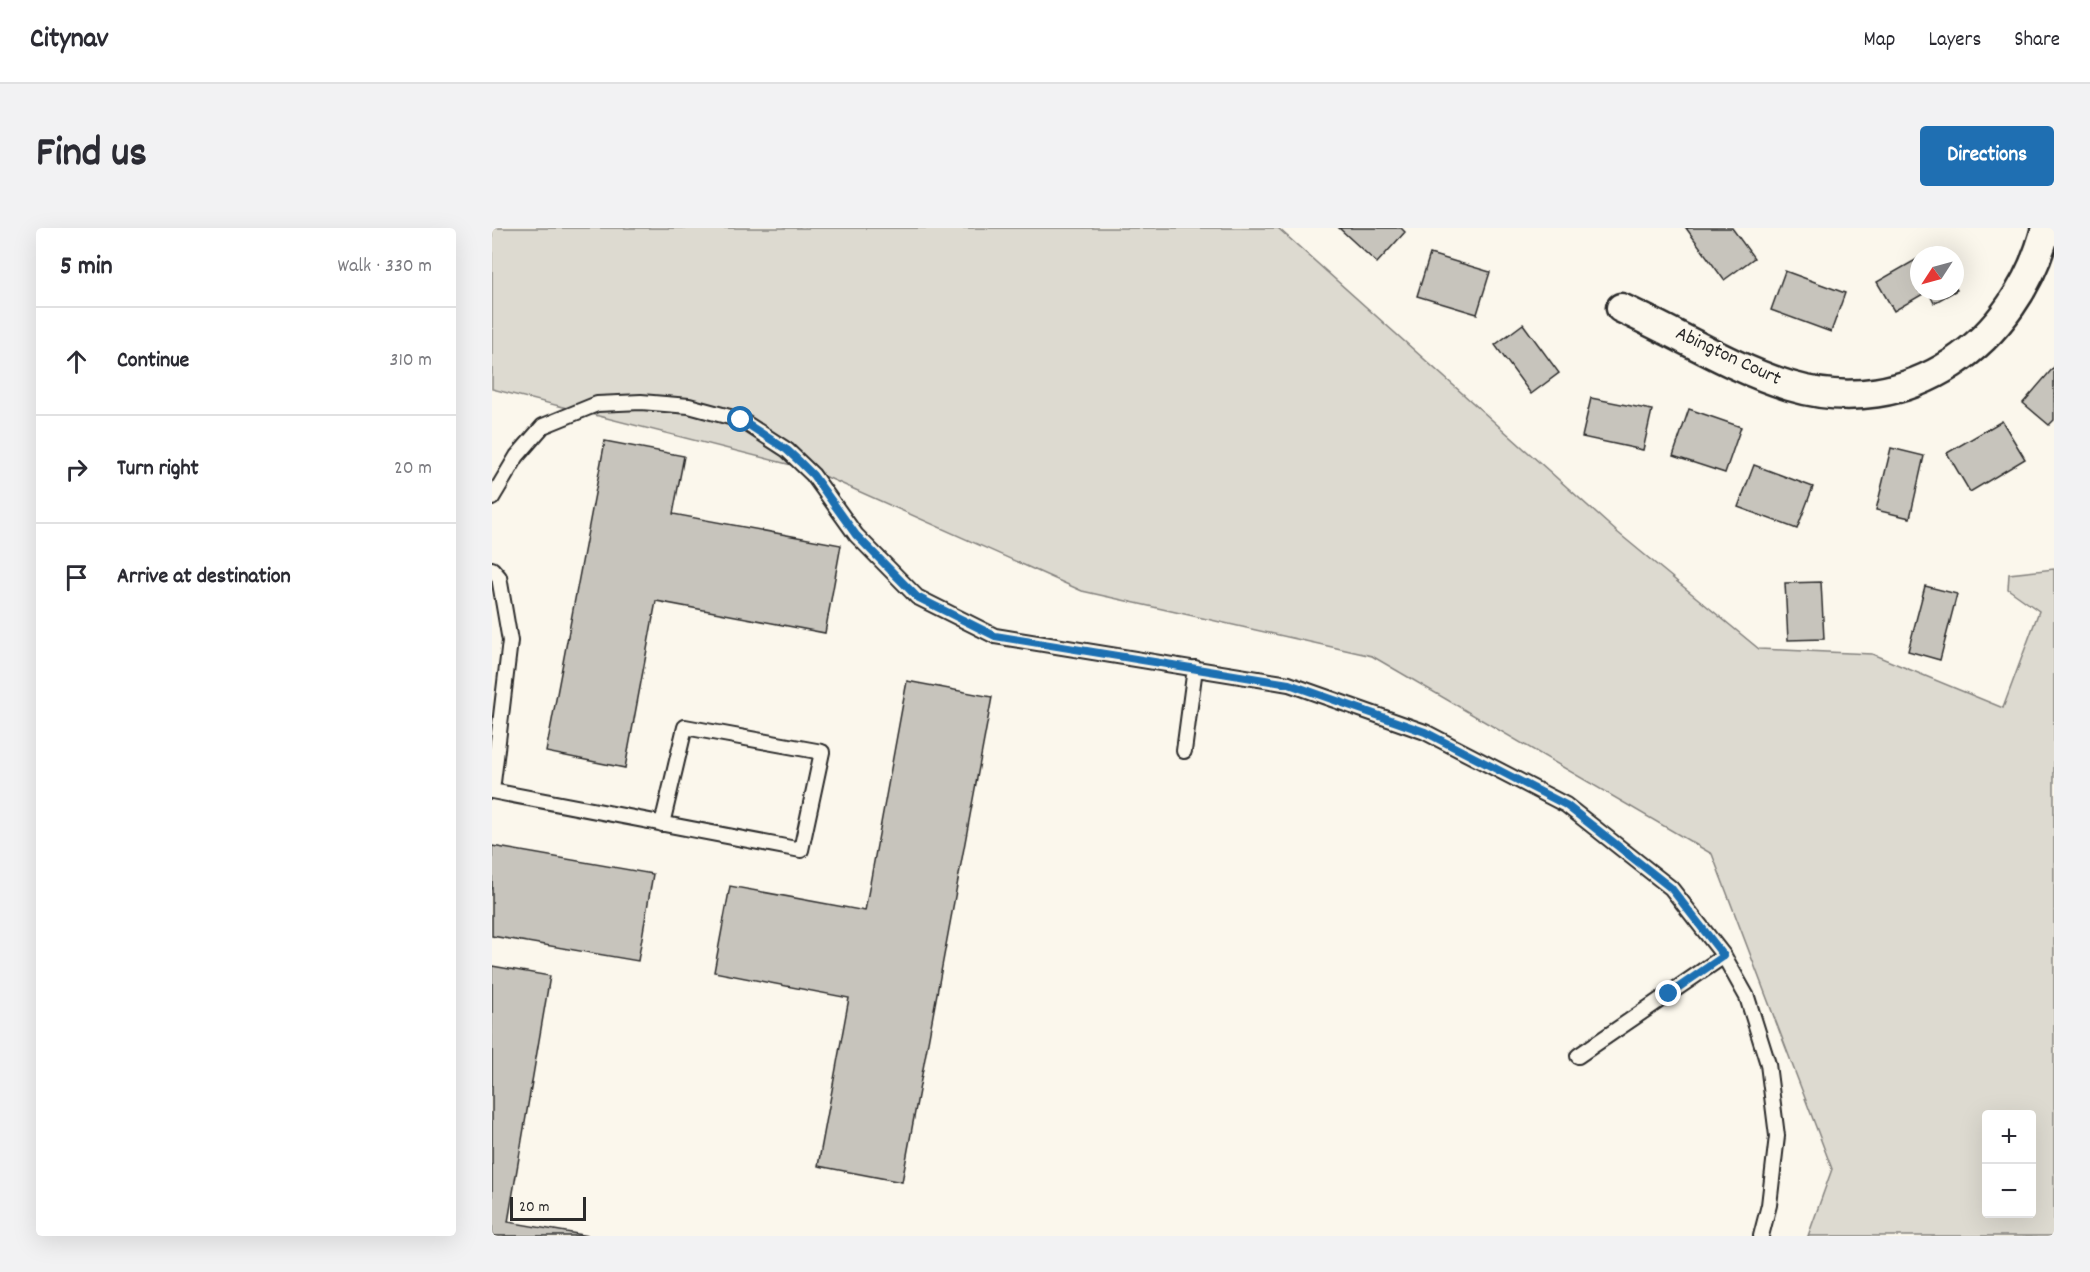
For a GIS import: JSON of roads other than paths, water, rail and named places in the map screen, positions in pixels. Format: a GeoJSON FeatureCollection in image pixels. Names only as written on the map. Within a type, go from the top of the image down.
{"type":"FeatureCollection","features":[{"type":"Feature","properties":{"kind":"street","name":"Abington Court"},"geometry":{"type":"LineString","coordinates":[[1621,308],[1765,378],[1812,391],[1872,392],[1898,387],[1932,374],[1971,350],[2001,322],[2023,290],[2038,259],[2046,228]]}},
{"type":"Feature","properties":{"kind":"lane"},"geometry":{"type":"LineString","coordinates":[[492,498],[517,456],[543,426],[597,404],[641,402],[689,406],[741,420],[787,450],[813,475],[856,535],[917,597],[995,636],[1289,684],[1425,732],[1566,805],[1671,888],[1724,956],[1747,998],[1768,1064],[1777,1136],[1769,1206],[1761,1236]]}},
{"type":"Feature","properties":{"kind":"lane"},"geometry":{"type":"LineString","coordinates":[[492,569],[499,577],[510,641],[492,791],[662,824],[801,850],[822,753],[686,727],[662,824]]}},
{"type":"Feature","properties":{"kind":"lane"},"geometry":{"type":"LineString","coordinates":[[1184,751],[1195,668]]}},
{"type":"Feature","properties":{"kind":"lane"},"geometry":{"type":"LineString","coordinates":[[1578,1056],[1724,956]]}}]}
